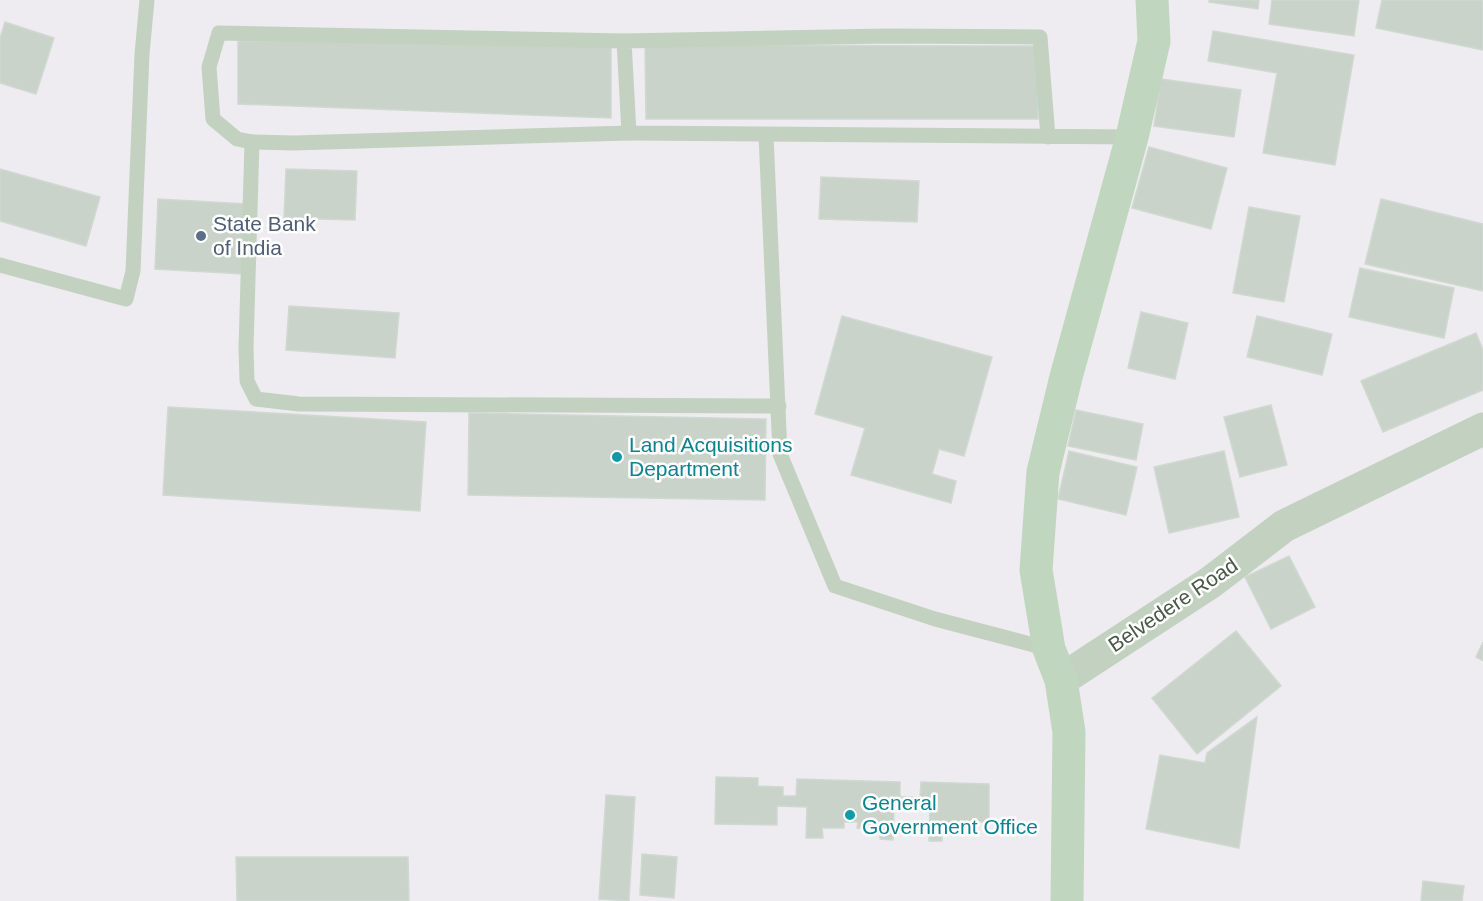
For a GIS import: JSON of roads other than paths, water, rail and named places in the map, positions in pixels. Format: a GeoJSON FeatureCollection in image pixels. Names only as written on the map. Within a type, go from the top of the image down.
{"type":"FeatureCollection","features":[{"type":"Feature","properties":{"kind":"main road"},"geometry":{"type":"LineString","coordinates":[[1067,901],[1069,732],[1060,680],[1049,649],[1036,570],[1043,472],[1066,377],[1132,137],[1154,40],[1152,0]]}},
{"type":"Feature","properties":{"kind":"street","name":"Belvedere Road"},"geometry":{"type":"LineString","coordinates":[[1060,680],[1211,582],[1284,526],[1483,429]]}},
{"type":"Feature","properties":{"kind":"lane"},"geometry":{"type":"LineString","coordinates":[[0,265],[126,299],[133,271],[142,54],[147,0]]}},
{"type":"Feature","properties":{"kind":"lane"},"geometry":{"type":"LineString","coordinates":[[1048,136],[1040,37],[886,36],[624,40],[219,33],[209,66],[213,119],[237,139],[252,142],[629,133],[1132,137]]}},
{"type":"Feature","properties":{"kind":"lane"},"geometry":{"type":"LineString","coordinates":[[624,40],[629,133]]}},
{"type":"Feature","properties":{"kind":"lane"},"geometry":{"type":"LineString","coordinates":[[766,135],[780,454],[835,586],[935,620],[1049,649]]}},
{"type":"Feature","properties":{"kind":"lane"},"geometry":{"type":"LineString","coordinates":[[252,142],[246,348],[247,381],[256,399],[299,404],[779,406]]}},
{"type":"Feature","properties":{"kind":"place","name":"State Bank of India"},"geometry":{"type":"Point","coordinates":[201,236]}},
{"type":"Feature","properties":{"kind":"place","name":"Land Acquisitions Department"},"geometry":{"type":"Point","coordinates":[617,457]}},
{"type":"Feature","properties":{"kind":"place","name":"General Government Office"},"geometry":{"type":"Point","coordinates":[850,815]}}]}
